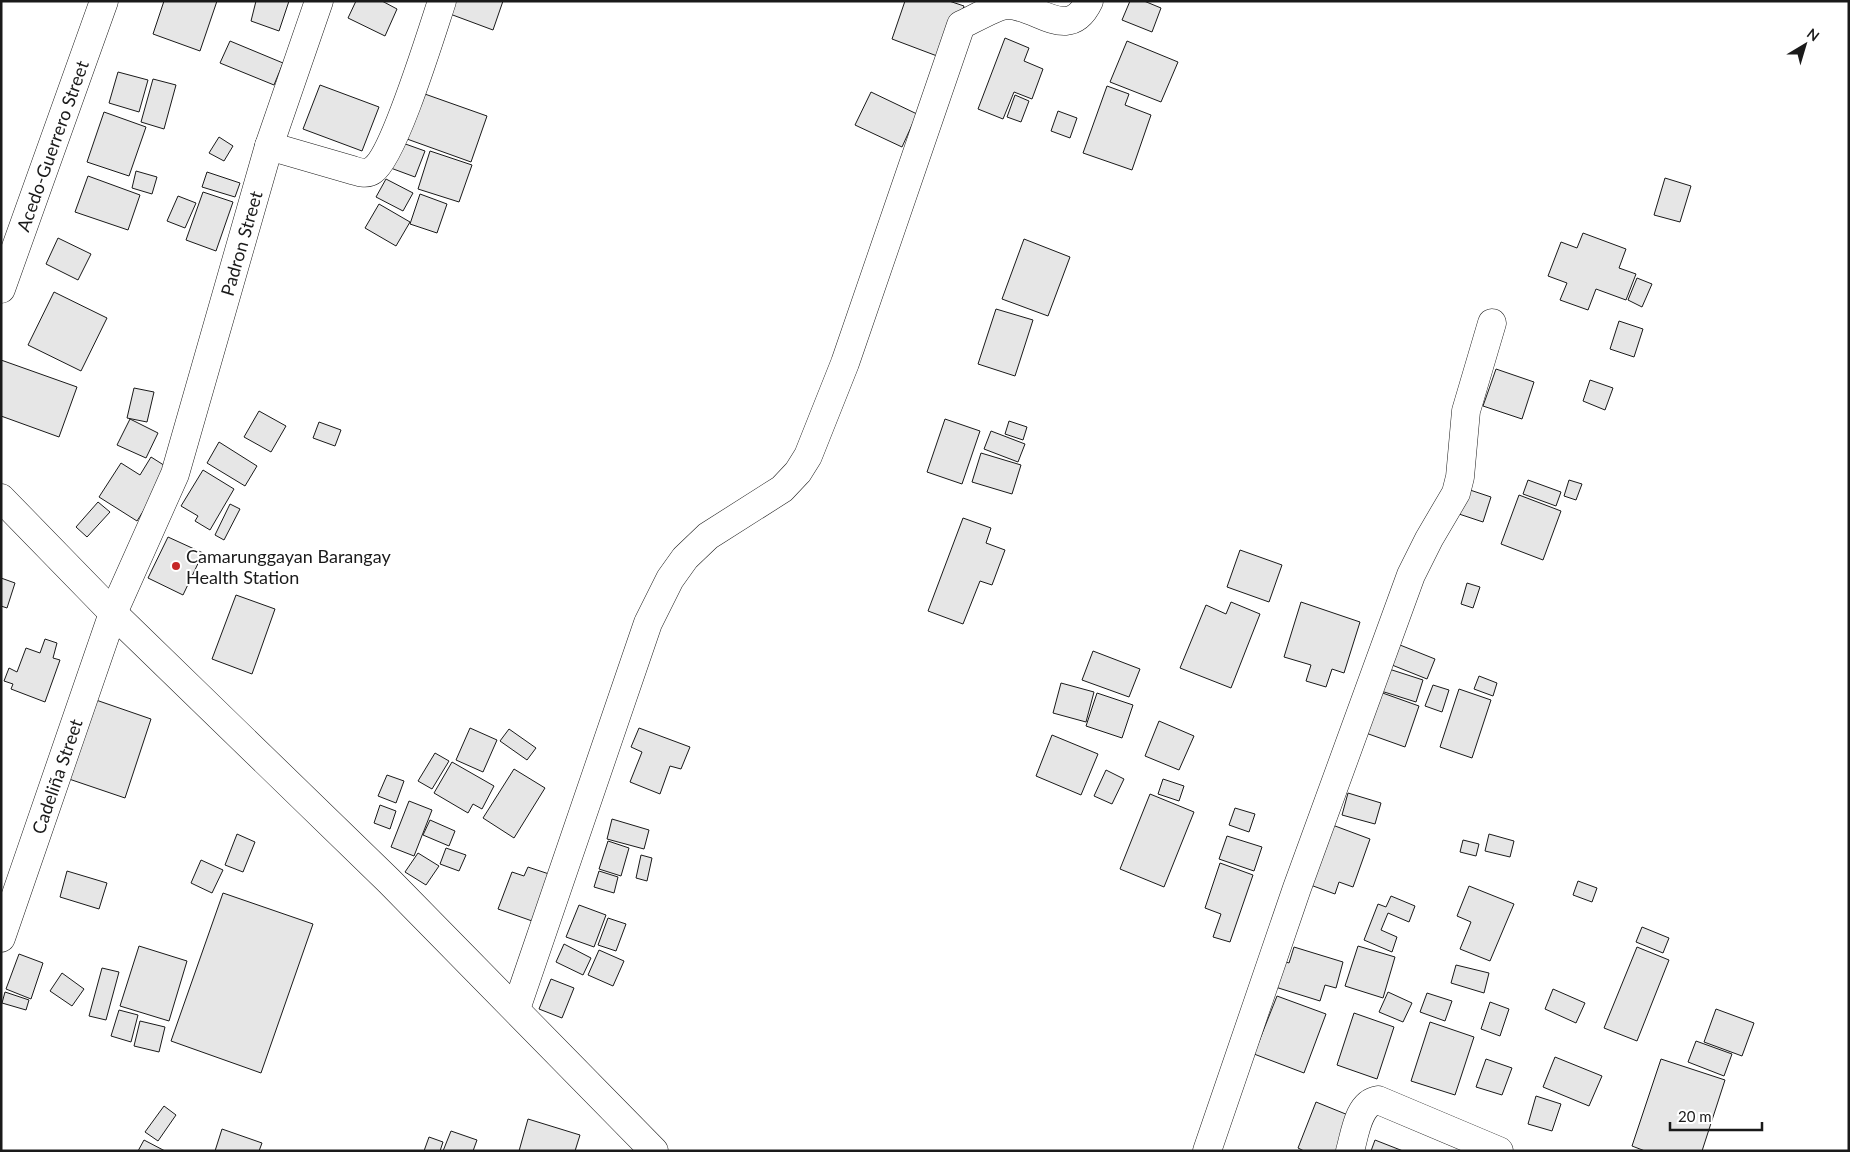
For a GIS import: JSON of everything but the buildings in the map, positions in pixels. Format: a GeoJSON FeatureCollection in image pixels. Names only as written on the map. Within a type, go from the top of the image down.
{"type":"FeatureCollection","features":[{"type":"Feature","properties":{"kind":"street","name":"Acedo-Guerrero Street"},"geometry":{"type":"LineString","coordinates":[[1,289],[104,1]]}},
{"type":"Feature","properties":{"kind":"street","name":"Padron Street"},"geometry":{"type":"LineString","coordinates":[[113,614],[175,474],[269,146],[319,1]]}},
{"type":"Feature","properties":{"kind":"street"},"geometry":{"type":"LineString","coordinates":[[269,146],[364,173],[372,171],[385,157],[396,132],[442,1]]}},
{"type":"Feature","properties":{"kind":"street"},"geometry":{"type":"LineString","coordinates":[[516,1009],[648,623],[670,580],[685,558],[708,536],[782,489],[798,472],[808,456],[845,363],[961,25],[998,7],[1008,5],[1066,22],[1078,18],[1088,1]]}},
{"type":"Feature","properties":{"kind":"street"},"geometry":{"type":"LineString","coordinates":[[1207,1151],[1297,888],[1404,593],[1429,539],[1456,493],[1460,477],[1466,411],[1492,323]]}},
{"type":"Feature","properties":{"kind":"street"},"geometry":{"type":"LineString","coordinates":[[1,498],[113,614],[350,842],[654,1151]]}},
{"type":"Feature","properties":{"kind":"street","name":"Cadeliña Street"},"geometry":{"type":"LineString","coordinates":[[1,938],[113,614]]}},
{"type":"Feature","properties":{"kind":"street"},"geometry":{"type":"LineString","coordinates":[[1350,1151],[1359,1118],[1366,1106],[1372,1101],[1378,1100],[1499,1151]]}},
{"type":"Feature","properties":{"kind":"place","name":"Camarunggayan Barangay Health Station"},"geometry":{"type":"Point","coordinates":[176,566]}}]}
